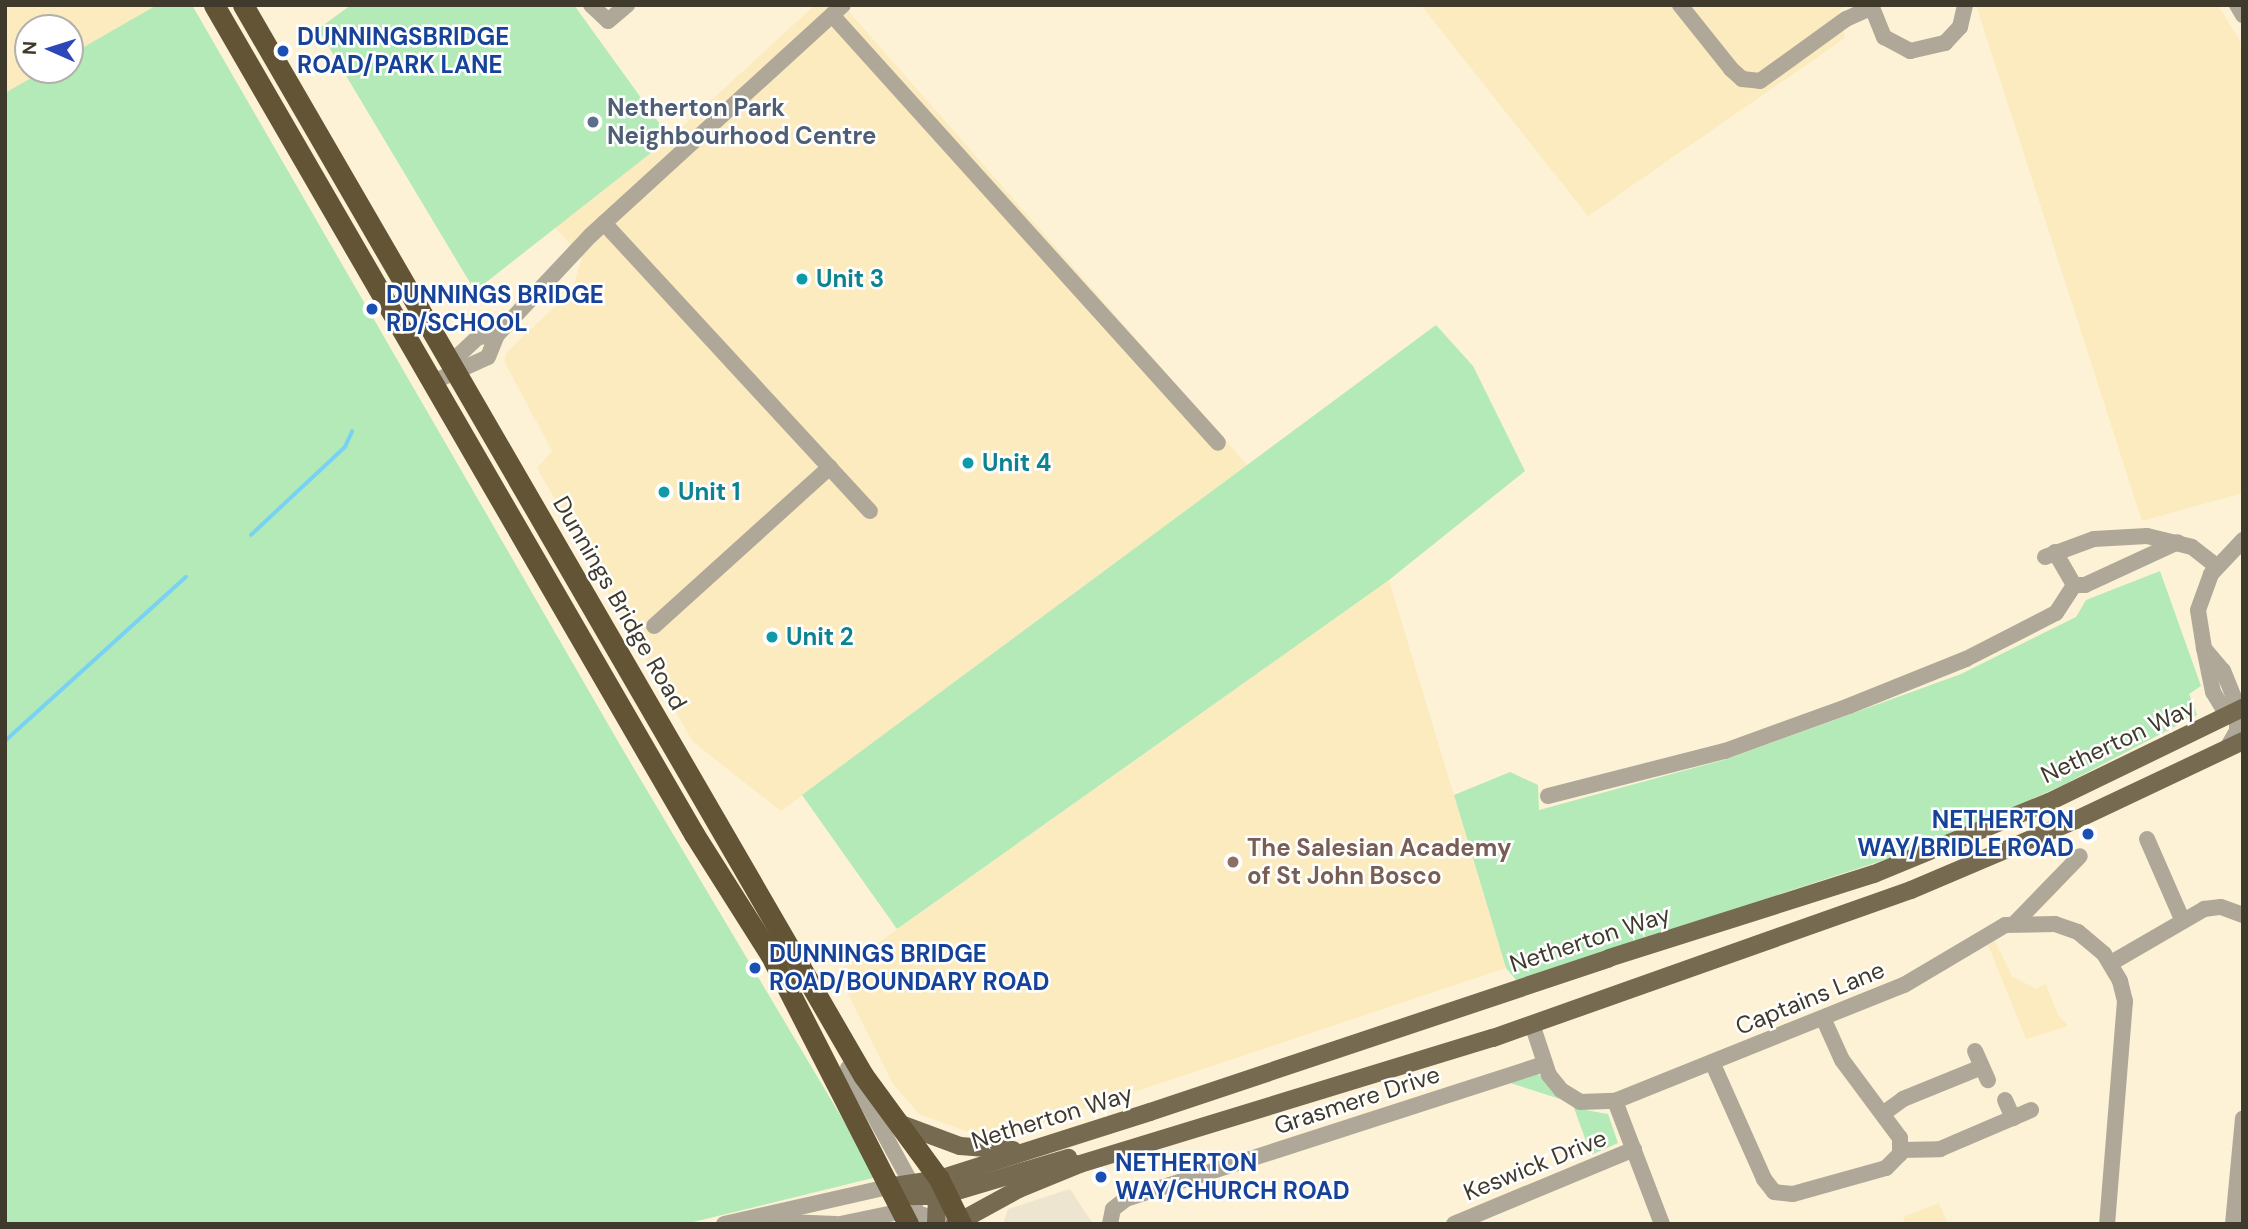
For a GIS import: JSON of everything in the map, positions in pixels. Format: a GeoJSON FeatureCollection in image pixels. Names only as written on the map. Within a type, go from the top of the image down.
{"type":"FeatureCollection","features":[{"type":"Feature","properties":{"kind":"highway","name":"Dunnings Bridge Road"},"geometry":{"type":"LineString","coordinates":[[214,5],[443,375],[895,1122],[943,1186],[950,1222]]}},
{"type":"Feature","properties":{"kind":"highway","name":"Dunnings Bridge Road"},"geometry":{"type":"LineString","coordinates":[[243,5],[443,375],[458,425],[694,834],[771,956],[888,1182],[909,1208]]}},
{"type":"Feature","properties":{"kind":"main road","name":"Netherton Way"},"geometry":{"type":"LineString","coordinates":[[943,1186],[1024,1150],[1295,1066],[1570,970],[1874,874],[2049,802],[2238,715]]}},
{"type":"Feature","properties":{"kind":"main road"},"geometry":{"type":"LineString","coordinates":[[950,1222],[1028,1185],[1113,1154],[1532,1024],[1910,890],[2076,820],[2235,745]]}},
{"type":"Feature","properties":{"kind":"main road"},"geometry":{"type":"LineString","coordinates":[[895,1122],[960,1146],[1024,1150]]}},
{"type":"Feature","properties":{"kind":"main road"},"geometry":{"type":"LineString","coordinates":[[909,1208],[943,1186],[1060,1159],[1113,1154]]}},
{"type":"Feature","properties":{"kind":"street"},"geometry":{"type":"LineString","coordinates":[[591,5],[608,22],[626,5]]}},
{"type":"Feature","properties":{"kind":"street"},"geometry":{"type":"LineString","coordinates":[[1680,5],[1731,69],[1742,79],[1760,81],[1846,19],[1871,7],[1884,37],[1910,51],[1945,43],[1959,27],[1965,5]]}},
{"type":"Feature","properties":{"kind":"street"},"geometry":{"type":"LineString","coordinates":[[2237,5],[2243,15]]}},
{"type":"Feature","properties":{"kind":"street"},"geometry":{"type":"LineString","coordinates":[[443,375],[478,337],[497,335],[604,223],[837,10],[1218,443]]}},
{"type":"Feature","properties":{"kind":"street"},"geometry":{"type":"LineString","coordinates":[[604,223],[870,511]]}},
{"type":"Feature","properties":{"kind":"street"},"geometry":{"type":"LineString","coordinates":[[654,626],[830,467]]}},
{"type":"Feature","properties":{"kind":"street"},"geometry":{"type":"LineString","coordinates":[[2074,585],[2050,554],[2094,539],[2121,536],[2178,542],[2200,551],[2216,566]]}},
{"type":"Feature","properties":{"kind":"street"},"geometry":{"type":"LineString","coordinates":[[2235,745],[2238,715],[2222,671],[2204,648],[2198,610],[2216,566],[2243,540]]}},
{"type":"Feature","properties":{"kind":"street"},"geometry":{"type":"LineString","coordinates":[[1548,796],[1725,751],[1849,706],[1966,659],[2056,613],[2074,585],[2124,570],[2178,542]]}},
{"type":"Feature","properties":{"kind":"street"},"geometry":{"type":"LineString","coordinates":[[2147,839],[2182,919]]}},
{"type":"Feature","properties":{"kind":"street","name":"Captains Lane"},"geometry":{"type":"LineString","coordinates":[[2015,923],[2080,856]]}},
{"type":"Feature","properties":{"kind":"street"},"geometry":{"type":"LineString","coordinates":[[2111,963],[2182,919],[2213,907],[2243,915]]}},
{"type":"Feature","properties":{"kind":"street","name":"Captains Lane"},"geometry":{"type":"LineString","coordinates":[[1615,1101],[1904,985],[1988,933],[2015,923],[2045,922],[2067,928],[2097,947],[2111,963],[2123,990],[2126,1011],[2107,1224]]}},
{"type":"Feature","properties":{"kind":"street"},"geometry":{"type":"LineString","coordinates":[[828,1013],[839,1053],[909,1208]]}},
{"type":"Feature","properties":{"kind":"street"},"geometry":{"type":"LineString","coordinates":[[1823,1018],[1842,1060],[1898,1133],[1901,1150]]}},
{"type":"Feature","properties":{"kind":"street"},"geometry":{"type":"LineString","coordinates":[[1532,1024],[1544,1064],[1554,1083],[1570,1097],[1592,1104],[1615,1101],[1662,1224]]}},
{"type":"Feature","properties":{"kind":"street"},"geometry":{"type":"LineString","coordinates":[[1884,1113],[1903,1099],[1985,1074],[1975,1051]]}},
{"type":"Feature","properties":{"kind":"street"},"geometry":{"type":"LineString","coordinates":[[1712,1062],[1764,1180],[1778,1194],[1793,1194],[1886,1168],[1901,1150],[1940,1149],[2031,1110]]}},
{"type":"Feature","properties":{"kind":"street","name":"Grasmere Drive"},"geometry":{"type":"LineString","coordinates":[[1111,1220],[1126,1199],[1544,1064]]}},
{"type":"Feature","properties":{"kind":"street"},"geometry":{"type":"LineString","coordinates":[[2006,1100],[2013,1118]]}},
{"type":"Feature","properties":{"kind":"street"},"geometry":{"type":"LineString","coordinates":[[2233,1224],[2243,1118]]}},
{"type":"Feature","properties":{"kind":"street","name":"Keswick Drive"},"geometry":{"type":"LineString","coordinates":[[1454,1224],[1634,1149]]}},
{"type":"Feature","properties":{"kind":"street"},"geometry":{"type":"LineString","coordinates":[[731,1222],[888,1182]]}},
{"type":"Feature","properties":{"kind":"street"},"geometry":{"type":"LineString","coordinates":[[731,1222],[838,1224],[909,1208],[950,1222]]}},
{"type":"Feature","properties":{"kind":"shaded area"},"geometry":{"type":"Polygon","coordinates":[[[5,5],[168,5],[84,54],[84,14],[14,14],[14,84],[33,84],[5,100],[5,5]]]}},
{"type":"Feature","properties":{"kind":"shaded area"},"geometry":{"type":"Polygon","coordinates":[[[815,5],[843,5],[1247,465],[781,811],[693,742],[537,468],[552,451],[504,361],[507,352],[572,290],[582,257],[555,228],[670,138],[815,5]]]}},
{"type":"Feature","properties":{"kind":"shaded area"},"geometry":{"type":"Polygon","coordinates":[[[1421,5],[1844,5],[1839,12],[1845,38],[1588,216],[1421,5]]]}},
{"type":"Feature","properties":{"kind":"shaded area"},"geometry":{"type":"Polygon","coordinates":[[[1976,5],[2218,5],[2243,46],[2243,493],[2142,521],[1976,5]]]}},
{"type":"Feature","properties":{"kind":"shaded area","name":"The Salesian Academy of St John Bosco"},"geometry":{"type":"Polygon","coordinates":[[[1389,580],[1506,968],[1011,1133],[977,1135],[919,1114],[893,1084],[837,972],[1389,580]]]}},
{"type":"Feature","properties":{"kind":"shaded area"},"geometry":{"type":"Polygon","coordinates":[[[1995,941],[2012,976],[2036,989],[2046,984],[2058,1015],[2068,1026],[2026,1039],[1988,945],[1995,941]]]}},
{"type":"Feature","properties":{"kind":"shaded area"},"geometry":{"type":"Polygon","coordinates":[[[1070,1189],[1093,1224],[1003,1224],[1008,1209],[1070,1189]]]}},
{"type":"Feature","properties":{"kind":"shaded area"},"geometry":{"type":"Polygon","coordinates":[[[1939,1203],[1948,1224],[1905,1224],[1903,1217],[1939,1203]]]}},
{"type":"Feature","properties":{"kind":"green space"},"geometry":{"type":"Polygon","coordinates":[[[157,5],[192,5],[623,750],[877,1177],[685,1224],[5,1224],[5,93],[21,84],[84,84],[84,47],[157,5]]]}},
{"type":"Feature","properties":{"kind":"green space"},"geometry":{"type":"Polygon","coordinates":[[[351,5],[574,5],[670,138],[475,291],[318,29],[351,5]]]}},
{"type":"Feature","properties":{"kind":"green space"},"geometry":{"type":"Polygon","coordinates":[[[1436,325],[1473,366],[1525,471],[1389,580],[897,929],[802,795],[1436,325]]]}},
{"type":"Feature","properties":{"kind":"green space"},"geometry":{"type":"Polygon","coordinates":[[[2160,571],[2201,686],[2189,694],[2197,715],[2063,785],[1927,846],[1516,980],[1506,968],[1454,795],[1510,772],[1538,785],[1539,810],[1727,759],[1961,674],[2076,617],[2086,600],[2160,571]]]}},
{"type":"Feature","properties":{"kind":"green space"},"geometry":{"type":"Polygon","coordinates":[[[1536,1073],[1541,1076],[1560,1099],[1504,1081],[1536,1073]]]}},
{"type":"Feature","properties":{"kind":"green space"},"geometry":{"type":"Polygon","coordinates":[[[1574,1108],[1608,1114],[1618,1143],[1591,1155],[1574,1108]]]}},
{"type":"Feature","properties":{"kind":"waterway"},"geometry":{"type":"LineString","coordinates":[[251,535],[345,447],[352,432]]}},
{"type":"Feature","properties":{"kind":"waterway"},"geometry":{"type":"LineString","coordinates":[[5,741],[186,577]]}},
{"type":"Feature","properties":{"kind":"place","name":"DUNNINGSBRIDGE ROAD/PARK LANE"},"geometry":{"type":"Point","coordinates":[283,51]}},
{"type":"Feature","properties":{"kind":"place","name":"Netherton Park Neighbourhood Centre"},"geometry":{"type":"Point","coordinates":[593,122]}},
{"type":"Feature","properties":{"kind":"place","name":"Unit 3"},"geometry":{"type":"Point","coordinates":[802,279]}},
{"type":"Feature","properties":{"kind":"place","name":"DUNNINGS BRIDGE RD/SCHOOL"},"geometry":{"type":"Point","coordinates":[372,309]}},
{"type":"Feature","properties":{"kind":"place","name":"Unit 4"},"geometry":{"type":"Point","coordinates":[968,463]}},
{"type":"Feature","properties":{"kind":"place","name":"Unit 1"},"geometry":{"type":"Point","coordinates":[664,492]}},
{"type":"Feature","properties":{"kind":"place","name":"Unit 2"},"geometry":{"type":"Point","coordinates":[772,637]}},
{"type":"Feature","properties":{"kind":"place","name":"NETHERTON WAY/BRIDLE ROAD"},"geometry":{"type":"Point","coordinates":[2088,834]}},
{"type":"Feature","properties":{"kind":"place","name":"The Salesian Academy of St John Bosco"},"geometry":{"type":"Point","coordinates":[1233,862]}},
{"type":"Feature","properties":{"kind":"place","name":"DUNNINGS BRIDGE ROAD/BOUNDARY ROAD"},"geometry":{"type":"Point","coordinates":[755,968]}},
{"type":"Feature","properties":{"kind":"place","name":"NETHERTON WAY/CHURCH ROAD"},"geometry":{"type":"Point","coordinates":[1101,1177]}}]}
